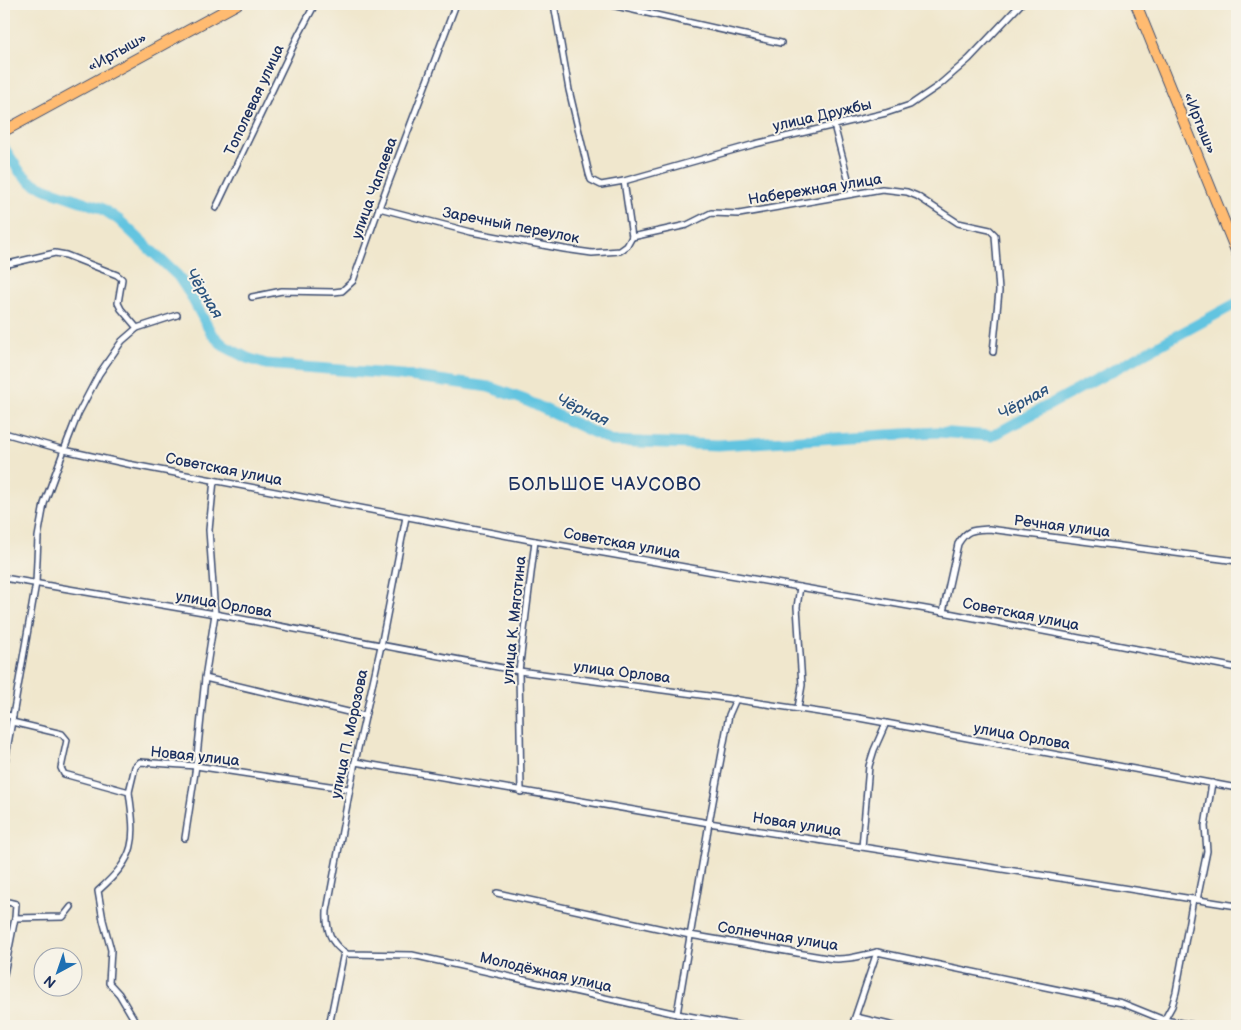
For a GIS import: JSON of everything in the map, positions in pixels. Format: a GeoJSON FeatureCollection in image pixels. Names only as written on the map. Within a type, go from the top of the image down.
{"type":"FeatureCollection","features":[{"type":"Feature","properties":{"kind":"highway","name":"«Иртыш»"},"geometry":{"type":"LineString","coordinates":[[7,129],[237,4]]}},
{"type":"Feature","properties":{"kind":"highway","name":"«Иртыш»"},"geometry":{"type":"LineString","coordinates":[[1136,4],[1237,253]]}},
{"type":"Feature","properties":{"kind":"street","name":"Тополевая улица"},"geometry":{"type":"LineString","coordinates":[[216,208],[298,36],[316,4]]}},
{"type":"Feature","properties":{"kind":"street","name":"улица Чапаева"},"geometry":{"type":"LineString","coordinates":[[252,297],[282,291],[342,291],[353,281],[456,4]]}},
{"type":"Feature","properties":{"kind":"street","name":"улица Дружбы"},"geometry":{"type":"LineString","coordinates":[[554,4],[569,90],[589,174],[591,180],[601,185],[608,185],[755,144],[900,109],[938,86],[969,59],[1020,4]]}},
{"type":"Feature","properties":{"kind":"street"},"geometry":{"type":"LineString","coordinates":[[607,4],[781,43]]}},
{"type":"Feature","properties":{"kind":"street"},"geometry":{"type":"LineString","coordinates":[[834,125],[852,194]]}},
{"type":"Feature","properties":{"kind":"street"},"geometry":{"type":"LineString","coordinates":[[624,180],[632,237]]}},
{"type":"Feature","properties":{"kind":"street","name":"Набережная улица"},"geometry":{"type":"LineString","coordinates":[[632,237],[687,224],[711,213],[739,214],[882,190],[906,192],[917,196],[958,223],[990,230],[995,235],[999,291],[993,352]]}},
{"type":"Feature","properties":{"kind":"street","name":"Заречный переулок"},"geometry":{"type":"LineString","coordinates":[[379,208],[471,232],[564,250],[592,253],[620,251],[632,237]]}},
{"type":"Feature","properties":{"kind":"street"},"geometry":{"type":"LineString","coordinates":[[4,265],[54,253],[66,255],[117,275],[122,279],[118,303],[137,328]]}},
{"type":"Feature","properties":{"kind":"street"},"geometry":{"type":"LineString","coordinates":[[4,767],[36,583],[38,537],[44,504],[64,450],[78,414],[99,374],[122,341],[137,328],[177,315]]}},
{"type":"Feature","properties":{"kind":"street","name":"Советская улица"},"geometry":{"type":"LineString","coordinates":[[4,433],[64,450],[128,464],[406,517],[943,612],[1237,668]]}},
{"type":"Feature","properties":{"kind":"street"},"geometry":{"type":"LineString","coordinates":[[185,838],[196,766],[205,678],[216,614],[209,530],[214,480]]}},
{"type":"Feature","properties":{"kind":"street","name":"улица П. Морозова"},"geometry":{"type":"LineString","coordinates":[[344,952],[331,939],[326,925],[327,911],[349,790],[381,646],[406,517]]}},
{"type":"Feature","properties":{"kind":"street","name":"Речная улица"},"geometry":{"type":"LineString","coordinates":[[943,612],[958,544],[964,535],[972,530],[989,529],[1237,561]]}},
{"type":"Feature","properties":{"kind":"street","name":"улица К. Мяготина"},"geometry":{"type":"LineString","coordinates":[[521,792],[520,671],[535,541]]}},
{"type":"Feature","properties":{"kind":"street","name":"улица Орлова"},"geometry":{"type":"LineString","coordinates":[[4,578],[216,614],[520,671],[798,708],[1237,788]]}},
{"type":"Feature","properties":{"kind":"street"},"geometry":{"type":"LineString","coordinates":[[798,708],[802,685],[797,607],[800,587]]}},
{"type":"Feature","properties":{"kind":"street"},"geometry":{"type":"LineString","coordinates":[[205,678],[365,716]]}},
{"type":"Feature","properties":{"kind":"street"},"geometry":{"type":"LineString","coordinates":[[677,1014],[729,715],[736,699]]}},
{"type":"Feature","properties":{"kind":"street"},"geometry":{"type":"LineString","coordinates":[[4,715],[62,734],[67,740],[62,768],[64,774],[129,792],[133,824],[129,855],[117,874],[98,891],[102,920],[111,950],[109,983],[119,994],[138,1026]]}},
{"type":"Feature","properties":{"kind":"street"},"geometry":{"type":"LineString","coordinates":[[862,847],[869,766],[886,724]]}},
{"type":"Feature","properties":{"kind":"street","name":"Новая улица"},"geometry":{"type":"LineString","coordinates":[[129,792],[135,767],[140,762],[196,766],[349,790]]}},
{"type":"Feature","properties":{"kind":"street","name":"Новая улица"},"geometry":{"type":"LineString","coordinates":[[355,762],[709,823],[1237,906]]}},
{"type":"Feature","properties":{"kind":"street"},"geometry":{"type":"LineString","coordinates":[[1161,1026],[1172,1006],[1176,992],[1207,851],[1205,826],[1212,783]]}},
{"type":"Feature","properties":{"kind":"street","name":"Солнечная улица"},"geometry":{"type":"LineString","coordinates":[[497,893],[690,935],[838,960],[877,952],[1122,1003],[1164,1020],[1199,1026]]}},
{"type":"Feature","properties":{"kind":"street"},"geometry":{"type":"LineString","coordinates":[[4,901],[16,904],[16,918],[4,974]]}},
{"type":"Feature","properties":{"kind":"street"},"geometry":{"type":"LineString","coordinates":[[16,918],[63,917],[71,907]]}},
{"type":"Feature","properties":{"kind":"street"},"geometry":{"type":"LineString","coordinates":[[329,1026],[344,952]]}},
{"type":"Feature","properties":{"kind":"street","name":"Молодёжная улица"},"geometry":{"type":"LineString","coordinates":[[344,952],[351,954],[412,955],[677,1014],[743,1026]]}},
{"type":"Feature","properties":{"kind":"street"},"geometry":{"type":"LineString","coordinates":[[852,1026],[877,952]]}},
{"type":"Feature","properties":{"kind":"street"},"geometry":{"type":"LineString","coordinates":[[856,1017],[894,1026]]}},
{"type":"Feature","properties":{"kind":"waterway","name":"Чёрная"},"geometry":{"type":"LineString","coordinates":[[4,148],[20,172],[31,182],[101,208],[119,220],[178,276],[211,333],[224,346],[247,358],[266,364],[402,375],[489,387],[525,400],[612,441],[718,445],[937,432],[992,436],[1237,303]]}},
{"type":"Feature","properties":{"kind":"district","name":"БОЛЬШОЕ ЧАУСОВО"},"geometry":{"type":"Point","coordinates":[605,484]}}]}
